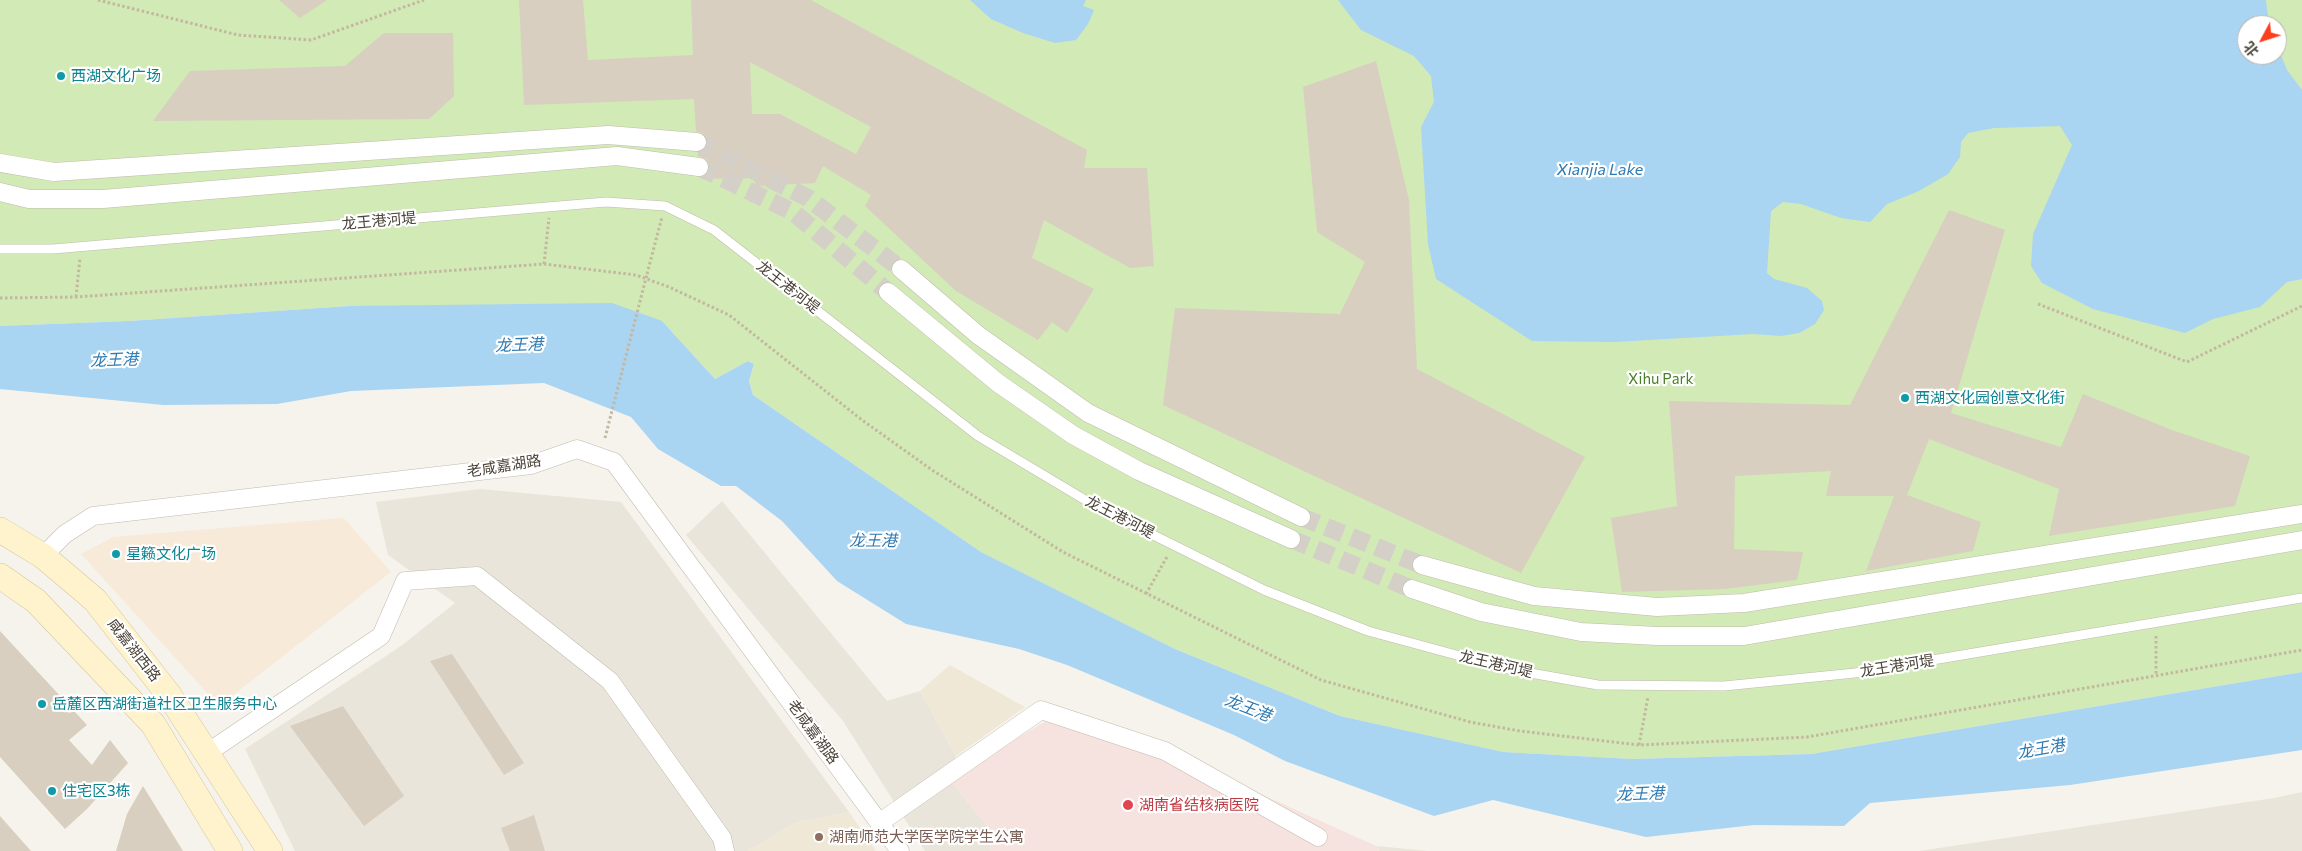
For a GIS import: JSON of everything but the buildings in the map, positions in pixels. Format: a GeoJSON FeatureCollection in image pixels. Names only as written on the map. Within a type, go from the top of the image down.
{"type":"FeatureCollection","features":[{"type":"Feature","properties":{"kind":"main road","name":"咸嘉湖西路"},"geometry":{"type":"LineString","coordinates":[[0,530],[44,556],[96,600],[169,695],[270,851]]}},
{"type":"Feature","properties":{"kind":"main road"},"geometry":{"type":"LineString","coordinates":[[0,576],[36,601],[153,724],[230,851]]}},
{"type":"Feature","properties":{"kind":"street"},"geometry":{"type":"LineString","coordinates":[[0,163],[54,172],[608,135],[697,142]]}},
{"type":"Feature","properties":{"kind":"street"},"geometry":{"type":"LineString","coordinates":[[0,192],[29,199],[103,199],[617,156],[699,167]]}},
{"type":"Feature","properties":{"kind":"street"},"geometry":{"type":"LineString","coordinates":[[901,268],[978,335],[1088,413],[1301,517]]}},
{"type":"Feature","properties":{"kind":"street"},"geometry":{"type":"LineString","coordinates":[[888,292],[998,383],[1073,435],[1139,471],[1291,539]]}},
{"type":"Feature","properties":{"kind":"street","name":"老咸嘉湖路"},"geometry":{"type":"LineString","coordinates":[[44,556],[64,534],[93,516],[531,465],[578,449],[614,462],[900,851]]}},
{"type":"Feature","properties":{"kind":"street"},"geometry":{"type":"LineString","coordinates":[[1422,565],[1534,596],[1657,607],[1744,603],[2302,514]]}},
{"type":"Feature","properties":{"kind":"street"},"geometry":{"type":"LineString","coordinates":[[1412,589],[1481,612],[1581,632],[1657,636],[1744,636],[2302,540]]}},
{"type":"Feature","properties":{"kind":"street"},"geometry":{"type":"LineString","coordinates":[[207,753],[381,636],[405,581],[477,576],[610,681],[722,838],[726,851]]}},
{"type":"Feature","properties":{"kind":"street"},"geometry":{"type":"LineString","coordinates":[[879,823],[1042,710],[1165,751],[1318,837]]}},
{"type":"Feature","properties":{"kind":"lane","name":"龙王港河堤"},"geometry":{"type":"LineString","coordinates":[[0,249],[82,247],[606,202],[665,206],[714,230],[978,436],[1097,506],[1264,590],[1368,632],[1508,669],[1598,685],[1724,686],[1855,673],[2302,598]]}},
{"type":"Feature","properties":{"kind":"path"},"geometry":{"type":"LineString","coordinates":[[98,0],[238,34],[310,40],[424,0]]}},
{"type":"Feature","properties":{"kind":"path"},"geometry":{"type":"LineString","coordinates":[[605,438],[665,206]]}},
{"type":"Feature","properties":{"kind":"path"},"geometry":{"type":"LineString","coordinates":[[544,264],[550,207]]}},
{"type":"Feature","properties":{"kind":"path"},"geometry":{"type":"LineString","coordinates":[[76,297],[82,247]]}},
{"type":"Feature","properties":{"kind":"path"},"geometry":{"type":"LineString","coordinates":[[2038,304],[2187,362],[2302,306]]}},
{"type":"Feature","properties":{"kind":"path"},"geometry":{"type":"LineString","coordinates":[[1146,594],[1174,545]]}},
{"type":"Feature","properties":{"kind":"path"},"geometry":{"type":"LineString","coordinates":[[2156,623],[2156,675]]}},
{"type":"Feature","properties":{"kind":"path"},"geometry":{"type":"LineString","coordinates":[[1639,745],[1650,685]]}},
{"type":"Feature","properties":{"kind":"shaded area"},"geometry":{"type":"Polygon","coordinates":[[[480,489],[621,502],[849,812],[795,823],[748,851],[295,851],[245,749],[401,646],[455,603],[388,555],[376,502],[480,489]]]}},
{"type":"Feature","properties":{"kind":"shaded area"},"geometry":{"type":"Polygon","coordinates":[[[722,501],[887,701],[920,691],[956,756],[949,779],[992,832],[990,851],[925,851],[843,721],[686,535],[722,501]]]}},
{"type":"Feature","properties":{"kind":"shaded area","name":"星籁文化广场"},"geometry":{"type":"Polygon","coordinates":[[[344,518],[391,572],[219,706],[81,554],[113,537],[344,518]]]}},
{"type":"Feature","properties":{"kind":"shaded area"},"geometry":{"type":"Polygon","coordinates":[[[950,665],[1025,707],[956,756],[920,691],[950,665]]]}},
{"type":"Feature","properties":{"kind":"shaded area","name":"湖南省结核病医院"},"geometry":{"type":"Polygon","coordinates":[[[1051,718],[1152,745],[1376,846],[1379,851],[990,851],[992,832],[949,779],[1051,718]]]}},
{"type":"Feature","properties":{"kind":"shaded area"},"geometry":{"type":"Polygon","coordinates":[[[2302,792],[2302,851],[1919,851],[2274,798],[2302,792]]]}},
{"type":"Feature","properties":{"kind":"shaded area","name":"湖南师范大学医学院学生公寓"},"geometry":{"type":"Polygon","coordinates":[[[849,812],[876,851],[748,851],[795,823],[849,812]]]}},
{"type":"Feature","properties":{"kind":"shaded area"},"geometry":{"type":"Polygon","coordinates":[[[1376,846],[1428,851],[1379,851],[1376,846]]]}},
{"type":"Feature","properties":{"kind":"green space","name":"Xihu Park"},"geometry":{"type":"Polygon","coordinates":[[[0,0],[2302,0],[2302,672],[1811,754],[1632,759],[1502,752],[1340,716],[1175,649],[981,552],[753,395],[749,381],[754,364],[748,361],[715,379],[662,321],[349,306],[129,321],[0,326],[0,0]]]}},
{"type":"Feature","properties":{"kind":"water"},"geometry":{"type":"Polygon","coordinates":[[[970,0],[1086,0],[1083,6],[1094,10],[1088,24],[1076,40],[1055,43],[1023,33],[991,19],[970,0]]]}},
{"type":"Feature","properties":{"kind":"water","name":"Xianjia Lake"},"geometry":{"type":"Polygon","coordinates":[[[1338,0],[2266,0],[2268,15],[2237,15],[2237,65],[2285,65],[2302,90],[2302,279],[2287,282],[2260,307],[2213,319],[2185,333],[2093,309],[2042,283],[2031,266],[2033,234],[2072,145],[2060,126],[1994,128],[1968,133],[1961,142],[1960,157],[1948,174],[1919,191],[1887,204],[1870,222],[1841,218],[1801,204],[1783,202],[1771,211],[1767,273],[1774,279],[1807,288],[1822,301],[1824,310],[1815,324],[1799,333],[1781,336],[1753,334],[1614,342],[1532,341],[1436,279],[1428,244],[1421,127],[1434,102],[1431,76],[1414,56],[1361,30],[1338,0]]]}},
{"type":"Feature","properties":{"kind":"water","name":"龙王港"},"geometry":{"type":"Polygon","coordinates":[[[612,303],[662,321],[715,379],[748,361],[754,364],[749,381],[753,395],[981,552],[1175,649],[1340,716],[1503,752],[1632,759],[1811,754],[2302,672],[2302,750],[2070,785],[1870,803],[1844,826],[1754,825],[1646,837],[1493,800],[1434,816],[1285,761],[1234,735],[1067,665],[1019,649],[906,624],[837,581],[782,521],[736,486],[721,486],[658,449],[631,417],[544,383],[351,391],[277,404],[163,405],[0,389],[0,326],[129,321],[349,306],[612,303]]]}},
{"type":"Feature","properties":{"kind":"tunnel"},"geometry":{"type":"LineString","coordinates":[[697,142],[808,198],[901,269]]}},
{"type":"Feature","properties":{"kind":"tunnel"},"geometry":{"type":"LineString","coordinates":[[699,167],[793,212],[888,292]]}},
{"type":"Feature","properties":{"kind":"tunnel"},"geometry":{"type":"LineString","coordinates":[[1301,517],[1422,565]]}},
{"type":"Feature","properties":{"kind":"tunnel"},"geometry":{"type":"LineString","coordinates":[[1291,539],[1412,589]]}},
{"type":"Feature","properties":{"kind":"place","name":"西湖文化广场"},"geometry":{"type":"Point","coordinates":[61,76]}},
{"type":"Feature","properties":{"kind":"place","name":"西湖文化园创意文化街"},"geometry":{"type":"Point","coordinates":[1905,398]}},
{"type":"Feature","properties":{"kind":"place","name":"星籁文化广场"},"geometry":{"type":"Point","coordinates":[116,554]}},
{"type":"Feature","properties":{"kind":"place","name":"岳麓区西湖街道社区卫生服务中心"},"geometry":{"type":"Point","coordinates":[42,704]}},
{"type":"Feature","properties":{"kind":"place","name":"住宅区3栋"},"geometry":{"type":"Point","coordinates":[52,791]}},
{"type":"Feature","properties":{"kind":"place","name":"湖南省结核病医院"},"geometry":{"type":"Point","coordinates":[1128,805]}},
{"type":"Feature","properties":{"kind":"place","name":"湖南师范大学医学院学生公寓"},"geometry":{"type":"Point","coordinates":[819,837]}}]}
